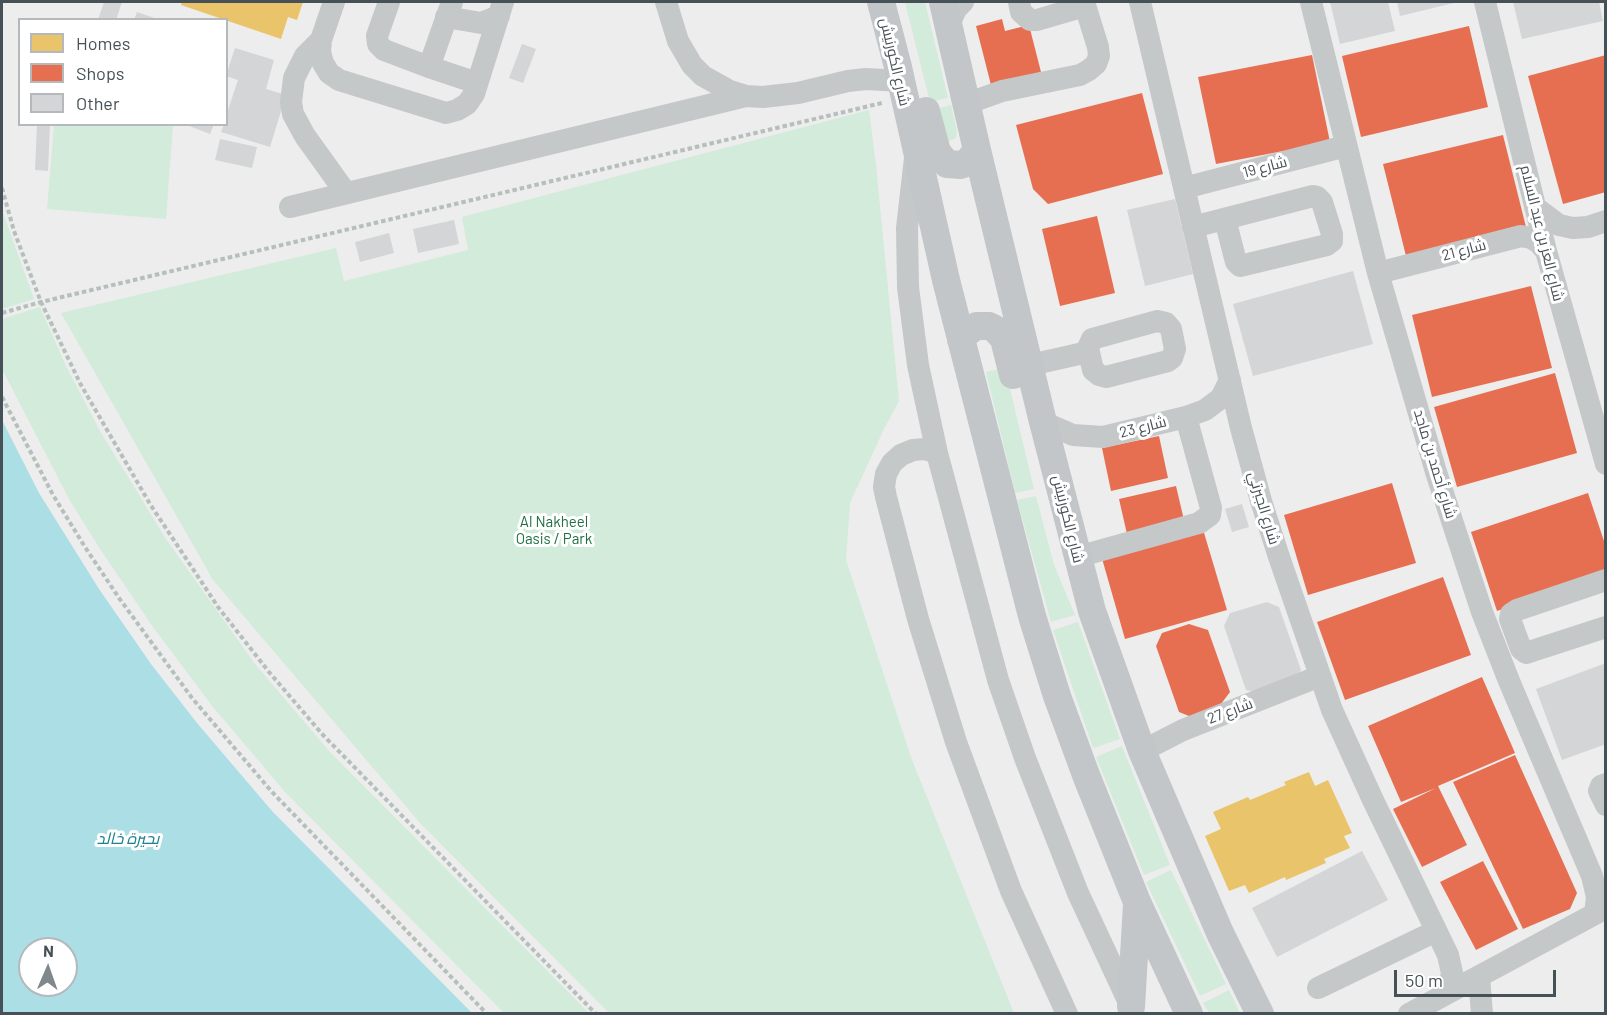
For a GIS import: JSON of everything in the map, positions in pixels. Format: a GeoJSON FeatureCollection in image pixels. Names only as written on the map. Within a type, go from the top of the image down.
{"type":"FeatureCollection","features":[{"type":"Feature","properties":{"kind":"main road","name":"شارع الكورنيش"},"geometry":{"type":"LineString","coordinates":[[881,2],[961,340],[1032,616],[1057,696],[1086,775],[1137,902],[1189,1014]]}},
{"type":"Feature","properties":{"kind":"main road","name":"شارع الكورنيش"},"geometry":{"type":"LineString","coordinates":[[952,9],[966,104],[1077,557],[1111,666],[1142,751],[1220,933],[1260,1014]]}},
{"type":"Feature","properties":{"kind":"main road"},"geometry":{"type":"LineString","coordinates":[[901,82],[906,70],[918,83],[940,159],[946,164],[962,165],[968,162],[977,150]]}},
{"type":"Feature","properties":{"kind":"main road"},"geometry":{"type":"LineString","coordinates":[[961,340],[976,326],[989,326],[1000,333],[1004,339],[1019,399],[1026,410],[1043,422]]}},
{"type":"Feature","properties":{"kind":"main road"},"geometry":{"type":"LineString","coordinates":[[1132,1010],[1132,954],[1137,902]]}},
{"type":"Feature","properties":{"kind":"street"},"geometry":{"type":"LineString","coordinates":[[334,2],[321,40],[320,52],[329,73],[339,80],[446,113],[467,104],[474,94],[501,9]]}},
{"type":"Feature","properties":{"kind":"street"},"geometry":{"type":"LineString","coordinates":[[388,2],[377,36],[378,44],[384,50],[477,83]]}},
{"type":"Feature","properties":{"kind":"street"},"geometry":{"type":"LineString","coordinates":[[666,2],[678,41],[692,65],[717,85],[746,96]]}},
{"type":"Feature","properties":{"kind":"street"},"geometry":{"type":"LineString","coordinates":[[966,104],[1012,88],[1080,75],[1096,64],[1099,56],[1098,47],[1085,4],[1030,20],[1021,12],[1019,2]]}},
{"type":"Feature","properties":{"kind":"street","name":"شارع الجبرتي"},"geometry":{"type":"LineString","coordinates":[[1140,2],[1258,493],[1320,676],[1349,749],[1448,955],[1452,973],[1448,992]]}},
{"type":"Feature","properties":{"kind":"street","name":"شارع أحمد بن ماجد"},"geometry":{"type":"LineString","coordinates":[[1311,2],[1378,273],[1458,542],[1509,681],[1592,876],[1600,911]]}},
{"type":"Feature","properties":{"kind":"street","name":"شارع العز بن عبد السلام"},"geometry":{"type":"LineString","coordinates":[[1485,2],[1546,251],[1596,402],[1605,464]]}},
{"type":"Feature","properties":{"kind":"street"},"geometry":{"type":"LineString","coordinates":[[429,67],[449,9],[481,23],[501,9]]}},
{"type":"Feature","properties":{"kind":"street"},"geometry":{"type":"LineString","coordinates":[[321,40],[305,56],[294,78],[291,102],[293,114],[305,136],[346,193]]}},
{"type":"Feature","properties":{"kind":"street"},"geometry":{"type":"LineString","coordinates":[[290,207],[746,96],[789,94],[866,79],[901,82]]}},
{"type":"Feature","properties":{"kind":"street","name":"شارع 19"},"geometry":{"type":"LineString","coordinates":[[1184,188],[1346,146]]}},
{"type":"Feature","properties":{"kind":"street"},"geometry":{"type":"LineString","coordinates":[[916,151],[908,209],[908,287],[918,365],[937,453],[998,680],[1025,758],[1078,893],[1132,1010]]}},
{"type":"Feature","properties":{"kind":"street"},"geometry":{"type":"LineString","coordinates":[[1193,227],[1309,197],[1317,196],[1322,202],[1332,241],[1327,245],[1240,266],[1236,262],[1225,219]]}},
{"type":"Feature","properties":{"kind":"street"},"geometry":{"type":"LineString","coordinates":[[1535,207],[1559,225],[1573,228],[1588,227],[1605,221]]}},
{"type":"Feature","properties":{"kind":"street","name":"شارع 21"},"geometry":{"type":"LineString","coordinates":[[1378,273],[1521,236],[1531,238],[1546,251]]}},
{"type":"Feature","properties":{"kind":"street"},"geometry":{"type":"LineString","coordinates":[[1030,365],[1088,352]]}},
{"type":"Feature","properties":{"kind":"street","name":"شارع 23"},"geometry":{"type":"LineString","coordinates":[[1043,422],[1073,435],[1103,437],[1186,417],[1214,405],[1221,398],[1230,380]]}},
{"type":"Feature","properties":{"kind":"street"},"geometry":{"type":"LineString","coordinates":[[1077,557],[1199,523],[1210,515],[1211,508],[1186,417]]}},
{"type":"Feature","properties":{"kind":"street"},"geometry":{"type":"LineString","coordinates":[[937,453],[926,449],[913,450],[892,463],[886,474],[884,487],[886,497],[918,619],[956,742],[1011,891],[1067,1014]]}},
{"type":"Feature","properties":{"kind":"street"},"geometry":{"type":"LineString","coordinates":[[1605,582],[1517,610],[1511,614],[1510,619],[1521,649],[1526,653],[1605,627]]}},
{"type":"Feature","properties":{"kind":"street","name":"شارع 27"},"geometry":{"type":"LineString","coordinates":[[1142,751],[1197,724],[1320,676]]}},
{"type":"Feature","properties":{"kind":"street"},"geometry":{"type":"LineString","coordinates":[[1605,784],[1599,791],[1605,805]]}},
{"type":"Feature","properties":{"kind":"street"},"geometry":{"type":"LineString","coordinates":[[1408,1014],[1600,911]]}},
{"type":"Feature","properties":{"kind":"street"},"geometry":{"type":"LineString","coordinates":[[1318,988],[1436,931]]}},
{"type":"Feature","properties":{"kind":"street"},"geometry":{"type":"LineString","coordinates":[[1479,977],[1482,1014]]}},
{"type":"Feature","properties":{"kind":"path"},"geometry":{"type":"LineString","coordinates":[[2,313],[901,82]]}},
{"type":"Feature","properties":{"kind":"path"},"geometry":{"type":"LineString","coordinates":[[2,188],[14,231],[41,302],[81,384],[138,485],[194,573],[243,640],[289,696],[351,765],[596,1014]]}},
{"type":"Feature","properties":{"kind":"path"},"geometry":{"type":"LineString","coordinates":[[2,397],[54,495],[85,547],[192,698],[272,792],[487,1014]]}},
{"type":"Feature","properties":{"kind":"green space"},"geometry":{"type":"Polygon","coordinates":[[[905,2],[925,2],[948,98],[930,102],[905,2]]]}},
{"type":"Feature","properties":{"kind":"green space"},"geometry":{"type":"Polygon","coordinates":[[[951,105],[957,131],[956,138],[947,142],[932,110],[951,105]]]}},
{"type":"Feature","properties":{"kind":"green space","name":"Al Nakheel Oasis / Park"},"geometry":{"type":"Polygon","coordinates":[[[869,110],[899,401],[850,503],[846,560],[912,760],[1014,1013],[609,1013],[420,823],[213,580],[61,313],[336,248],[344,281],[468,250],[462,217],[869,110]]]}},
{"type":"Feature","properties":{"kind":"green space"},"geometry":{"type":"Polygon","coordinates":[[[54,126],[173,126],[166,219],[47,209],[54,126]]]}},
{"type":"Feature","properties":{"kind":"green space"},"geometry":{"type":"Polygon","coordinates":[[[2,210],[34,299],[2,309],[2,210]]]}},
{"type":"Feature","properties":{"kind":"green space"},"geometry":{"type":"Polygon","coordinates":[[[40,307],[66,366],[100,431],[166,539],[255,664],[330,752],[589,1013],[504,1013],[286,793],[213,707],[153,627],[70,501],[2,369],[2,319],[40,307]]]}},
{"type":"Feature","properties":{"kind":"green space"},"geometry":{"type":"Polygon","coordinates":[[[1005,368],[1034,489],[1015,493],[986,372],[1005,368]]]}},
{"type":"Feature","properties":{"kind":"green space"},"geometry":{"type":"Polygon","coordinates":[[[1036,496],[1054,565],[1075,615],[1051,622],[1017,500],[1036,496]]]}},
{"type":"Feature","properties":{"kind":"green space"},"geometry":{"type":"Polygon","coordinates":[[[1078,622],[1120,739],[1093,748],[1053,630],[1078,622]]]}},
{"type":"Feature","properties":{"kind":"green space"},"geometry":{"type":"Polygon","coordinates":[[[1122,746],[1170,865],[1144,875],[1096,757],[1122,746]]]}},
{"type":"Feature","properties":{"kind":"green space"},"geometry":{"type":"Polygon","coordinates":[[[1171,870],[1226,984],[1200,996],[1146,882],[1171,870]]]}},
{"type":"Feature","properties":{"kind":"green space"},"geometry":{"type":"Polygon","coordinates":[[[1229,990],[1240,1013],[1209,1013],[1203,1003],[1229,990]]]}},
{"type":"Feature","properties":{"kind":"water","name":"بحيرة خالد"},"geometry":{"type":"Polygon","coordinates":[[[2,420],[39,493],[99,589],[151,664],[197,723],[272,811],[472,1013],[2,1013],[2,420]]]}},
{"type":"Feature","properties":{"kind":"building: Homes"},"geometry":{"type":"Polygon","coordinates":[[[182,2],[303,2],[297,20],[288,17],[281,39],[228,21],[228,18],[219,18],[181,5],[182,2]]]}},
{"type":"Feature","properties":{"kind":"building: Homes"},"geometry":{"type":"Polygon","coordinates":[[[1309,772],[1315,786],[1328,780],[1352,833],[1344,836],[1350,848],[1324,859],[1326,863],[1286,880],[1285,877],[1249,893],[1245,885],[1229,891],[1205,836],[1221,829],[1213,812],[1248,797],[1250,800],[1286,785],[1284,782],[1309,772]]]}},
{"type":"Feature","properties":{"kind":"building: Shops"},"geometry":{"type":"Polygon","coordinates":[[[1002,19],[1005,31],[1029,25],[1041,72],[991,85],[976,26],[1002,19]]]}},
{"type":"Feature","properties":{"kind":"building: Shops"},"geometry":{"type":"Polygon","coordinates":[[[1469,26],[1488,107],[1361,137],[1342,56],[1469,26]]]}},
{"type":"Feature","properties":{"kind":"building: Shops"},"geometry":{"type":"Polygon","coordinates":[[[1312,55],[1330,142],[1216,164],[1198,77],[1312,55]]]}},
{"type":"Feature","properties":{"kind":"building: Shops"},"geometry":{"type":"Polygon","coordinates":[[[1606,55],[1606,192],[1563,204],[1528,76],[1606,55]]]}},
{"type":"Feature","properties":{"kind":"building: Shops"},"geometry":{"type":"Polygon","coordinates":[[[1142,93],[1163,174],[1048,204],[1033,189],[1016,125],[1142,93]]]}},
{"type":"Feature","properties":{"kind":"building: Shops"},"geometry":{"type":"Polygon","coordinates":[[[1503,135],[1526,227],[1406,256],[1383,164],[1503,135]]]}},
{"type":"Feature","properties":{"kind":"building: Shops"},"geometry":{"type":"Polygon","coordinates":[[[1097,216],[1115,293],[1060,306],[1042,229],[1097,216]]]}},
{"type":"Feature","properties":{"kind":"building: Shops"},"geometry":{"type":"Polygon","coordinates":[[[1531,286],[1552,368],[1432,397],[1412,315],[1531,286]]]}},
{"type":"Feature","properties":{"kind":"building: Shops"},"geometry":{"type":"Polygon","coordinates":[[[1555,373],[1577,453],[1457,487],[1434,407],[1555,373]]]}},
{"type":"Feature","properties":{"kind":"building: Shops"},"geometry":{"type":"Polygon","coordinates":[[[1159,436],[1168,478],[1111,491],[1102,448],[1159,436]]]}},
{"type":"Feature","properties":{"kind":"building: Shops"},"geometry":{"type":"Polygon","coordinates":[[[1392,483],[1416,563],[1308,595],[1284,515],[1392,483]]]}},
{"type":"Feature","properties":{"kind":"building: Shops"},"geometry":{"type":"Polygon","coordinates":[[[1176,486],[1184,520],[1127,534],[1119,499],[1176,486]]]}},
{"type":"Feature","properties":{"kind":"building: Shops"},"geometry":{"type":"Polygon","coordinates":[[[1588,493],[1606,547],[1606,575],[1497,611],[1471,532],[1588,493]]]}},
{"type":"Feature","properties":{"kind":"building: Shops"},"geometry":{"type":"Polygon","coordinates":[[[1202,526],[1227,610],[1125,639],[1101,555],[1202,526]]]}},
{"type":"Feature","properties":{"kind":"building: Shops"},"geometry":{"type":"Polygon","coordinates":[[[1443,577],[1471,655],[1345,700],[1317,622],[1443,577]]]}},
{"type":"Feature","properties":{"kind":"building: Shops"},"geometry":{"type":"Polygon","coordinates":[[[1189,624],[1208,630],[1230,692],[1218,708],[1194,718],[1179,712],[1156,646],[1162,633],[1189,624]]]}},
{"type":"Feature","properties":{"kind":"building: Shops"},"geometry":{"type":"Polygon","coordinates":[[[1482,677],[1515,753],[1438,786],[1467,845],[1422,867],[1393,809],[1436,788],[1401,802],[1368,726],[1482,677]]]}},
{"type":"Feature","properties":{"kind":"building: Shops"},"geometry":{"type":"Polygon","coordinates":[[[1515,755],[1577,893],[1570,909],[1523,929],[1453,782],[1515,755]]]}},
{"type":"Feature","properties":{"kind":"building: Shops"},"geometry":{"type":"Polygon","coordinates":[[[1483,861],[1518,929],[1476,950],[1440,882],[1483,861]]]}},
{"type":"Feature","properties":{"kind":"building: Other"},"geometry":{"type":"Polygon","coordinates":[[[104,2],[122,2],[117,18],[99,18],[104,2]]]}},
{"type":"Feature","properties":{"kind":"building: Other"},"geometry":{"type":"Polygon","coordinates":[[[1330,2],[1388,2],[1395,31],[1340,44],[1330,2]]]}},
{"type":"Feature","properties":{"kind":"building: Other"},"geometry":{"type":"Polygon","coordinates":[[[1397,2],[1458,2],[1400,16],[1397,2]]]}},
{"type":"Feature","properties":{"kind":"building: Other"},"geometry":{"type":"Polygon","coordinates":[[[1513,2],[1599,2],[1603,21],[1522,39],[1513,2]]]}},
{"type":"Feature","properties":{"kind":"building: Other"},"geometry":{"type":"Polygon","coordinates":[[[137,12],[154,18],[135,18],[137,12]]]}},
{"type":"Feature","properties":{"kind":"building: Other"},"geometry":{"type":"Polygon","coordinates":[[[522,44],[536,49],[523,83],[509,78],[522,44]]]}},
{"type":"Feature","properties":{"kind":"building: Other"},"geometry":{"type":"Polygon","coordinates":[[[235,48],[274,60],[266,89],[286,95],[270,147],[221,132],[223,126],[228,126],[228,110],[238,80],[228,77],[235,48]]]}},
{"type":"Feature","properties":{"kind":"building: Other"},"geometry":{"type":"Polygon","coordinates":[[[37,126],[50,126],[48,171],[35,170],[37,126]]]}},
{"type":"Feature","properties":{"kind":"building: Other"},"geometry":{"type":"Polygon","coordinates":[[[189,126],[213,126],[210,134],[189,126]]]}},
{"type":"Feature","properties":{"kind":"building: Other"},"geometry":{"type":"Polygon","coordinates":[[[220,139],[257,147],[252,168],[215,160],[220,139]]]}},
{"type":"Feature","properties":{"kind":"building: Other"},"geometry":{"type":"Polygon","coordinates":[[[1175,199],[1193,274],[1145,286],[1127,210],[1175,199]]]}},
{"type":"Feature","properties":{"kind":"building: Other"},"geometry":{"type":"Polygon","coordinates":[[[454,220],[459,244],[418,253],[413,229],[454,220]]]}},
{"type":"Feature","properties":{"kind":"building: Other"},"geometry":{"type":"Polygon","coordinates":[[[389,233],[394,253],[360,262],[355,242],[389,233]]]}},
{"type":"Feature","properties":{"kind":"building: Other"},"geometry":{"type":"Polygon","coordinates":[[[1353,271],[1373,344],[1253,376],[1233,304],[1353,271]]]}},
{"type":"Feature","properties":{"kind":"building: Other"},"geometry":{"type":"Polygon","coordinates":[[[1242,504],[1249,527],[1232,532],[1225,509],[1242,504]]]}},
{"type":"Feature","properties":{"kind":"building: Other"},"geometry":{"type":"Polygon","coordinates":[[[1267,602],[1279,607],[1301,670],[1295,683],[1261,693],[1246,690],[1224,626],[1230,613],[1267,602]]]}},
{"type":"Feature","properties":{"kind":"building: Other"},"geometry":{"type":"Polygon","coordinates":[[[1606,663],[1606,744],[1562,760],[1536,689],[1606,663]]]}},
{"type":"Feature","properties":{"kind":"building: Other"},"geometry":{"type":"Polygon","coordinates":[[[1362,851],[1388,900],[1277,957],[1252,908],[1362,851]]]}}]}
